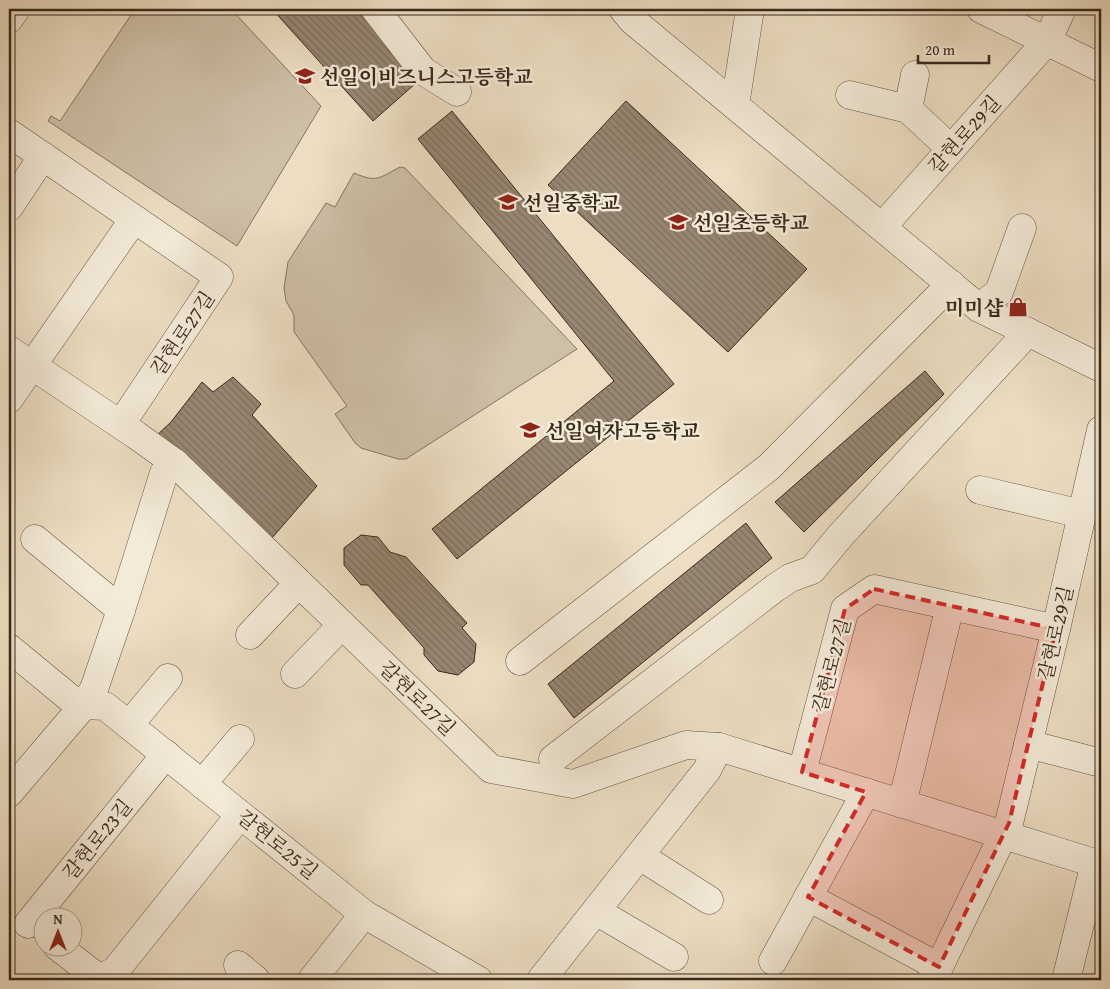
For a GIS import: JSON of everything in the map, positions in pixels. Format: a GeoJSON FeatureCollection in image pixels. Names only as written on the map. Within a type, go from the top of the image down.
{"type":"FeatureCollection","features":[{"type":"Feature","properties":{"kind":"street"},"geometry":{"type":"LineString","coordinates":[[9,19],[16,9]]}},
{"type":"Feature","properties":{"kind":"street"},"geometry":{"type":"LineString","coordinates":[[375,9],[423,71],[457,92]]}},
{"type":"Feature","properties":{"kind":"street"},"geometry":{"type":"LineString","coordinates":[[623,9],[632,20],[979,308],[1101,368]]}},
{"type":"Feature","properties":{"kind":"street"},"geometry":{"type":"LineString","coordinates":[[735,105],[750,9]]}},
{"type":"Feature","properties":{"kind":"street"},"geometry":{"type":"LineString","coordinates":[[981,9],[1101,68]]}},
{"type":"Feature","properties":{"kind":"street","name":"갈현로29길"},"geometry":{"type":"LineString","coordinates":[[882,227],[1047,41],[1062,9]]}},
{"type":"Feature","properties":{"kind":"street"},"geometry":{"type":"LineString","coordinates":[[908,109],[915,75]]}},
{"type":"Feature","properties":{"kind":"street"},"geometry":{"type":"LineString","coordinates":[[850,95],[908,109],[951,149]]}},
{"type":"Feature","properties":{"kind":"street","name":"갈현로27길"},"geometry":{"type":"LineString","coordinates":[[9,133],[219,277],[121,424]]}},
{"type":"Feature","properties":{"kind":"street"},"geometry":{"type":"LineString","coordinates":[[9,207],[43,156]]}},
{"type":"Feature","properties":{"kind":"street"},"geometry":{"type":"LineString","coordinates":[[9,399],[134,219]]}},
{"type":"Feature","properties":{"kind":"street"},"geometry":{"type":"LineString","coordinates":[[979,308],[999,292],[1022,228]]}},
{"type":"Feature","properties":{"kind":"street"},"geometry":{"type":"LineString","coordinates":[[520,661],[769,467],[951,284]]}},
{"type":"Feature","properties":{"kind":"street"},"geometry":{"type":"LineString","coordinates":[[554,759],[775,588],[790,578],[812,570],[841,535],[1028,332]]}},
{"type":"Feature","properties":{"kind":"street","name":"갈현로27길"},"geometry":{"type":"LineString","coordinates":[[9,350],[121,424],[175,463],[491,769],[573,784],[686,745],[719,747],[1098,864]]}},
{"type":"Feature","properties":{"kind":"street","name":"갈현로29길"},"geometry":{"type":"LineString","coordinates":[[1004,835],[1009,823],[1056,629],[1101,430]]}},
{"type":"Feature","properties":{"kind":"street"},"geometry":{"type":"LineString","coordinates":[[13,781],[84,705],[94,689],[164,473],[175,463]]}},
{"type":"Feature","properties":{"kind":"street"},"geometry":{"type":"LineString","coordinates":[[980,490],[1082,514]]}},
{"type":"Feature","properties":{"kind":"street"},"geometry":{"type":"LineString","coordinates":[[35,538],[121,610]]}},
{"type":"Feature","properties":{"kind":"street"},"geometry":{"type":"LineString","coordinates":[[250,635],[299,583]]}},
{"type":"Feature","properties":{"kind":"street","name":"갈현로27길"},"geometry":{"type":"LineString","coordinates":[[802,772],[845,609],[874,589],[1056,629]]}},
{"type":"Feature","properties":{"kind":"street"},"geometry":{"type":"LineString","coordinates":[[902,804],[950,606]]}},
{"type":"Feature","properties":{"kind":"street"},"geometry":{"type":"LineString","coordinates":[[296,674],[342,625]]}},
{"type":"Feature","properties":{"kind":"street"},"geometry":{"type":"LineString","coordinates":[[9,648],[71,699],[84,705]]}},
{"type":"Feature","properties":{"kind":"street"},"geometry":{"type":"LineString","coordinates":[[129,725],[168,678]]}},
{"type":"Feature","properties":{"kind":"street","name":"갈현로25길"},"geometry":{"type":"LineString","coordinates":[[84,705],[105,706],[364,914],[478,980]]}},
{"type":"Feature","properties":{"kind":"street"},"geometry":{"type":"LineString","coordinates":[[202,784],[240,739]]}},
{"type":"Feature","properties":{"kind":"street"},"geometry":{"type":"LineString","coordinates":[[1028,744],[1101,763]]}},
{"type":"Feature","properties":{"kind":"street"},"geometry":{"type":"LineString","coordinates":[[541,980],[707,770],[719,747]]}},
{"type":"Feature","properties":{"kind":"street","name":"갈현로23길"},"geometry":{"type":"LineString","coordinates":[[26,923],[166,754]]}},
{"type":"Feature","properties":{"kind":"street"},"geometry":{"type":"LineString","coordinates":[[773,960],[866,792]]}},
{"type":"Feature","properties":{"kind":"street"},"geometry":{"type":"LineString","coordinates":[[69,956],[99,980],[115,971],[240,815]]}},
{"type":"Feature","properties":{"kind":"street"},"geometry":{"type":"LineString","coordinates":[[808,897],[935,974],[1004,835]]}},
{"type":"Feature","properties":{"kind":"street"},"geometry":{"type":"LineString","coordinates":[[640,856],[709,900]]}},
{"type":"Feature","properties":{"kind":"street"},"geometry":{"type":"LineString","coordinates":[[1066,980],[1098,864]]}},
{"type":"Feature","properties":{"kind":"street"},"geometry":{"type":"LineString","coordinates":[[596,911],[674,957]]}},
{"type":"Feature","properties":{"kind":"street"},"geometry":{"type":"LineString","coordinates":[[312,980],[364,914]]}},
{"type":"Feature","properties":{"kind":"highlighted area"},"geometry":{"type":"Polygon","coordinates":[[[874,589],[1056,629],[1009,823],[939,967],[808,897],[866,792],[802,772],[845,609],[874,589]]]}},
{"type":"Feature","properties":{"kind":"shaded area"},"geometry":{"type":"Polygon","coordinates":[[[135,9],[231,9],[321,106],[237,246],[48,121],[51,116],[60,121],[135,9]]]}},
{"type":"Feature","properties":{"kind":"shaded area"},"geometry":{"type":"Polygon","coordinates":[[[400,167],[405,168],[577,349],[406,459],[398,459],[361,448],[355,443],[335,414],[347,406],[294,332],[294,315],[286,301],[284,288],[288,262],[326,203],[335,207],[354,173],[368,178],[378,178],[400,167]]]}},
{"type":"Feature","properties":{"kind":"building"},"geometry":{"type":"Polygon","coordinates":[[[272,9],[364,9],[424,76],[373,121],[272,9]]]}},
{"type":"Feature","properties":{"kind":"building"},"geometry":{"type":"Polygon","coordinates":[[[626,101],[807,269],[728,352],[548,185],[626,101]]]}},
{"type":"Feature","properties":{"kind":"building"},"geometry":{"type":"Polygon","coordinates":[[[452,111],[674,384],[457,559],[432,529],[614,381],[418,139],[452,111]]]}},
{"type":"Feature","properties":{"kind":"building"},"geometry":{"type":"Polygon","coordinates":[[[925,371],[944,394],[804,532],[775,502],[925,371]]]}},
{"type":"Feature","properties":{"kind":"building"},"geometry":{"type":"Polygon","coordinates":[[[233,377],[261,404],[252,415],[317,486],[272,538],[155,437],[171,422],[202,382],[213,392],[233,377]]]}},
{"type":"Feature","properties":{"kind":"building"},"geometry":{"type":"Polygon","coordinates":[[[746,523],[772,558],[574,718],[548,684],[746,523]]]}},
{"type":"Feature","properties":{"kind":"building"},"geometry":{"type":"Polygon","coordinates":[[[361,535],[378,537],[390,552],[406,557],[467,623],[462,628],[476,644],[474,662],[458,675],[438,671],[424,655],[424,648],[368,585],[361,585],[344,565],[344,548],[361,535]]]}},
{"type":"Feature","properties":{"kind":"place","name":"선일이비즈니스고등학교"},"geometry":{"type":"Point","coordinates":[305,76]}},
{"type":"Feature","properties":{"kind":"place","name":"선일중학교"},"geometry":{"type":"Point","coordinates":[508,202]}},
{"type":"Feature","properties":{"kind":"place","name":"선일초등학교"},"geometry":{"type":"Point","coordinates":[678,222]}},
{"type":"Feature","properties":{"kind":"place","name":"미미샵"},"geometry":{"type":"Point","coordinates":[1018,307]}},
{"type":"Feature","properties":{"kind":"place","name":"선일여자고등학교"},"geometry":{"type":"Point","coordinates":[530,430]}}]}
